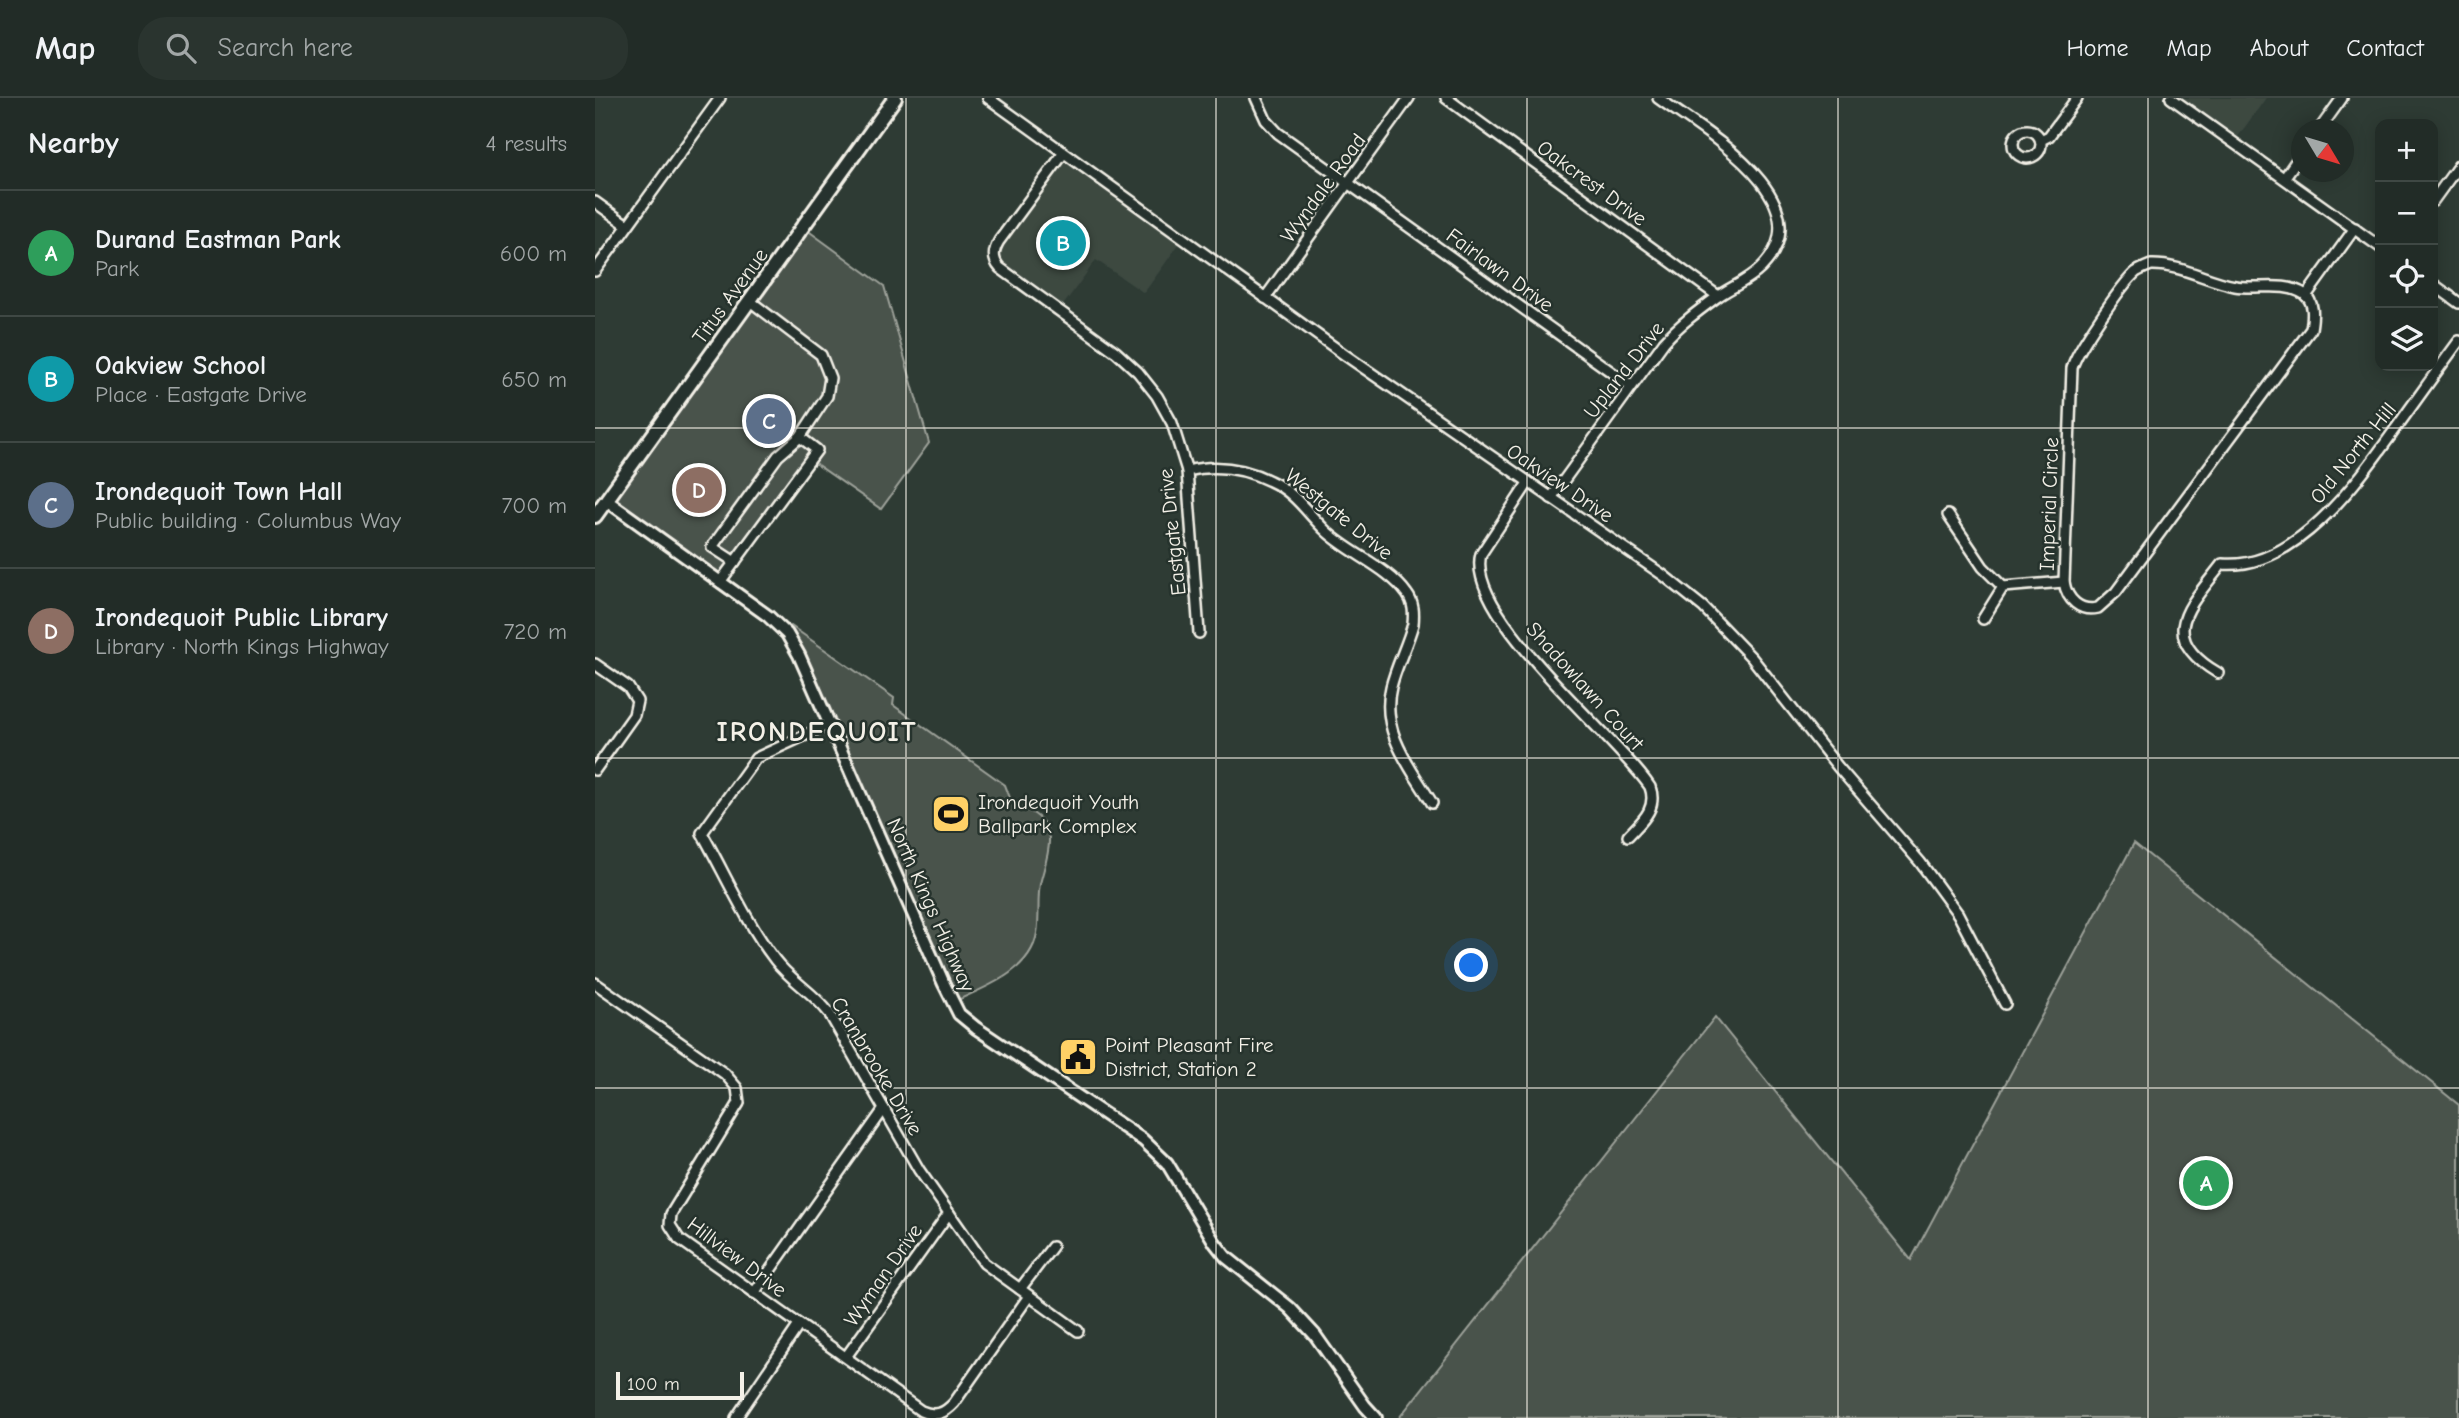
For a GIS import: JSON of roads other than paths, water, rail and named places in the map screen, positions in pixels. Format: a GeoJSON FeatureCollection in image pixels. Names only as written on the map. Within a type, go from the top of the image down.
{"type":"FeatureCollection","features":[{"type":"Feature","properties":{"kind":"main road","name":"Titus Avenue"},"geometry":{"type":"LineString","coordinates":[[595,516],[895,98]]}},
{"type":"Feature","properties":{"kind":"main road"},"geometry":{"type":"LineString","coordinates":[[595,492],[606,500]]}},
{"type":"Feature","properties":{"kind":"street"},"geometry":{"type":"LineString","coordinates":[[595,271],[720,98]]}},
{"type":"Feature","properties":{"kind":"street","name":"Oakview Drive"},"geometry":{"type":"LineString","coordinates":[[988,98],[1265,298],[1663,575],[1703,607],[1752,657],[1838,767],[1949,900],[1979,950],[2005,1004]]}},
{"type":"Feature","properties":{"kind":"street","name":"Fairlawn Drive"},"geometry":{"type":"LineString","coordinates":[[1256,98],[1271,127],[1631,386]]}},
{"type":"Feature","properties":{"kind":"street","name":"Wyndale Road"},"geometry":{"type":"LineString","coordinates":[[1265,298],[1409,98]]}},
{"type":"Feature","properties":{"kind":"street","name":"Oakcrest Drive"},"geometry":{"type":"LineString","coordinates":[[1446,98],[1718,296]]}},
{"type":"Feature","properties":{"kind":"street","name":"Upland Drive"},"geometry":{"type":"LineString","coordinates":[[1551,498],[1672,333],[1718,296],[1753,275],[1770,257],[1779,233],[1780,219],[1776,207],[1759,178],[1736,154],[1658,98]]}},
{"type":"Feature","properties":{"kind":"street"},"geometry":{"type":"LineString","coordinates":[[2041,140],[2049,136],[2077,98]]}},
{"type":"Feature","properties":{"kind":"street"},"geometry":{"type":"LineString","coordinates":[[2171,98],[2377,245]]}},
{"type":"Feature","properties":{"kind":"street"},"geometry":{"type":"LineString","coordinates":[[2327,119],[2342,98]]}},
{"type":"Feature","properties":{"kind":"street","name":"Eastgate Drive"},"geometry":{"type":"LineString","coordinates":[[1063,154],[999,242],[994,251],[995,260],[1000,268],[1116,352],[1138,372],[1157,396],[1168,416],[1187,471],[1199,634]]}},
{"type":"Feature","properties":{"kind":"street"},"geometry":{"type":"LineString","coordinates":[[2438,194],[2459,165]]}},
{"type":"Feature","properties":{"kind":"street"},"geometry":{"type":"LineString","coordinates":[[2285,177],[2291,168]]}},
{"type":"Feature","properties":{"kind":"street"},"geometry":{"type":"LineString","coordinates":[[595,202],[627,225]]}},
{"type":"Feature","properties":{"kind":"street"},"geometry":{"type":"LineString","coordinates":[[2307,296],[2355,228]]}},
{"type":"Feature","properties":{"kind":"street","name":"Imperial Circle"},"geometry":{"type":"LineString","coordinates":[[2160,265],[2235,286],[2287,288],[2307,296],[2313,314],[2308,335],[2116,592],[2098,608],[2083,608],[2069,598],[2064,582],[2072,368],[2077,352],[2127,283],[2144,268],[2160,265]]}},
{"type":"Feature","properties":{"kind":"street"},"geometry":{"type":"LineString","coordinates":[[2438,288],[2459,303]]}},
{"type":"Feature","properties":{"kind":"street"},"geometry":{"type":"LineString","coordinates":[[735,562],[712,547],[778,456],[800,437],[827,397],[830,386],[829,374],[821,355],[750,301]]}},
{"type":"Feature","properties":{"kind":"street","name":"Old North Hill"},"geometry":{"type":"LineString","coordinates":[[2218,673],[2201,663],[2183,637],[2183,621],[2188,608],[2222,564],[2245,564],[2263,558],[2311,528],[2337,505],[2377,456],[2459,341]]}},
{"type":"Feature","properties":{"kind":"street"},"geometry":{"type":"LineString","coordinates":[[720,582],[817,450],[800,437]]}},
{"type":"Feature","properties":{"kind":"street","name":"Westgate Drive"},"geometry":{"type":"LineString","coordinates":[[1187,471],[1206,467],[1234,468],[1284,488],[1294,495],[1326,531],[1394,580],[1409,596],[1414,615],[1413,624],[1391,687],[1390,723],[1397,746],[1432,803]]}},
{"type":"Feature","properties":{"kind":"street","name":"Shadowlawn Court"},"geometry":{"type":"LineString","coordinates":[[1528,483],[1481,554],[1480,577],[1524,649],[1650,787],[1653,795],[1651,809],[1628,836]]}},
{"type":"Feature","properties":{"kind":"street","name":"North Kings Highway"},"geometry":{"type":"LineString","coordinates":[[606,500],[773,619],[787,634],[797,650],[904,897],[959,1014],[1143,1140],[1167,1163],[1226,1257],[1298,1317],[1315,1335],[1364,1406],[1376,1418]]}},
{"type":"Feature","properties":{"kind":"street"},"geometry":{"type":"LineString","coordinates":[[1948,515],[1983,567],[2003,587],[2064,582]]}},
{"type":"Feature","properties":{"kind":"street"},"geometry":{"type":"LineString","coordinates":[[1983,620],[2003,587]]}},
{"type":"Feature","properties":{"kind":"street"},"geometry":{"type":"LineString","coordinates":[[595,664],[628,687],[637,701],[634,715],[595,770]]}},
{"type":"Feature","properties":{"kind":"street","name":"Cranbrooke Drive"},"geometry":{"type":"LineString","coordinates":[[830,724],[756,758],[702,833],[767,949],[789,975],[825,1007],[919,1170],[983,1263],[1078,1331]]}},
{"type":"Feature","properties":{"kind":"street","name":"Hillview Drive"},"geometry":{"type":"LineString","coordinates":[[595,983],[725,1074],[740,1096],[736,1110],[671,1214],[670,1225],[679,1239],[921,1411],[939,1415],[954,1403],[1052,1247]]}},
{"type":"Feature","properties":{"kind":"street"},"geometry":{"type":"LineString","coordinates":[[754,1293],[884,1109]]}},
{"type":"Feature","properties":{"kind":"street","name":"Wyman Drive"},"geometry":{"type":"LineString","coordinates":[[846,1357],[949,1213]]}},
{"type":"Feature","properties":{"kind":"street"},"geometry":{"type":"LineString","coordinates":[[736,1418],[799,1325]]}},
{"type":"Feature","properties":{"kind":"place","name":"Oakview School"},"geometry":{"type":"Point","coordinates":[1063,243]}},
{"type":"Feature","properties":{"kind":"place","name":"Irondequoit Town Hall"},"geometry":{"type":"Point","coordinates":[769,421]}},
{"type":"Feature","properties":{"kind":"place","name":"Irondequoit Public Library"},"geometry":{"type":"Point","coordinates":[699,490]}},
{"type":"Feature","properties":{"kind":"place","name":"Irondequoit Youth Ballpark Complex"},"geometry":{"type":"Point","coordinates":[951,814]}},
{"type":"Feature","properties":{"kind":"place","name":"Point Pleasant Fire District, Station 2"},"geometry":{"type":"Point","coordinates":[1078,1057]}},
{"type":"Feature","properties":{"kind":"place","name":"Durand Eastman Park"},"geometry":{"type":"Point","coordinates":[2206,1183]}},
{"type":"Feature","properties":{"kind":"district","name":"IRONDEQUOIT"},"geometry":{"type":"Point","coordinates":[817,731]}}]}
